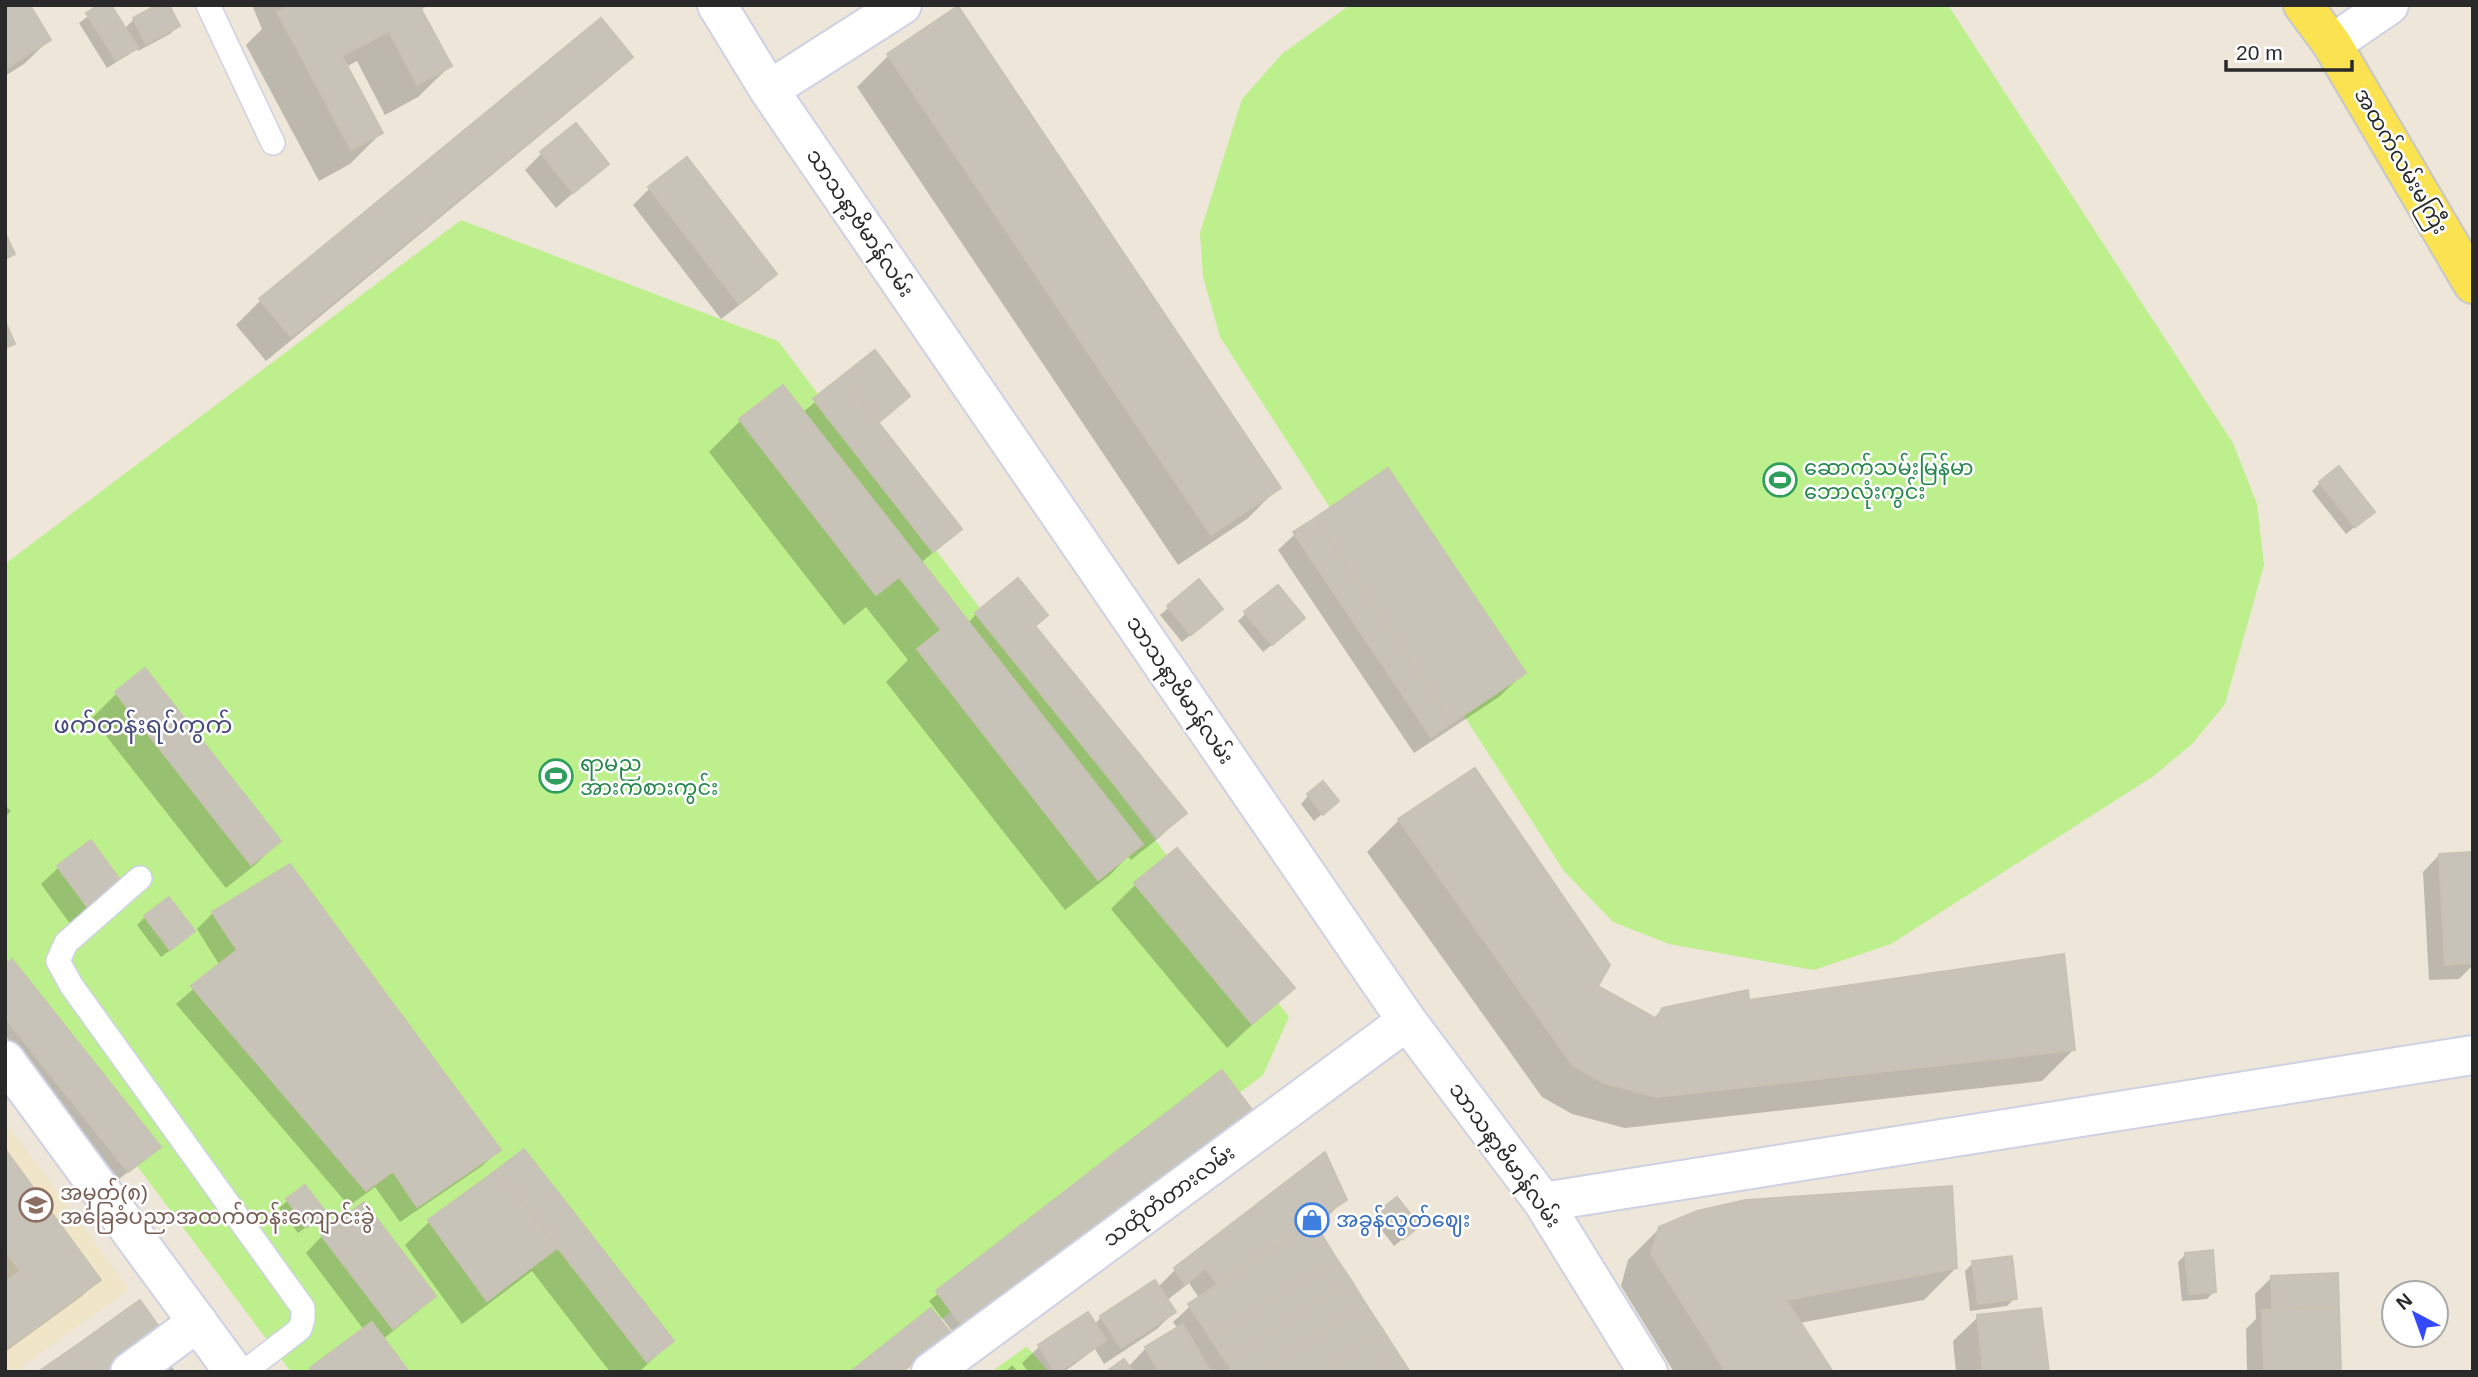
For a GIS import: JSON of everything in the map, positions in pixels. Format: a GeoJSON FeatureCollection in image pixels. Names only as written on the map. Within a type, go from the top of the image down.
{"type":"FeatureCollection","features":[{"type":"Feature","properties":{"kind":"main road","name":"အထက်လမ်းမကြီး"},"geometry":{"type":"LineString","coordinates":[[2303,5],[2332,44],[2473,284]]}},
{"type":"Feature","properties":{"kind":"street","name":"သာသနာ့ဗိမာန်လမ်း"},"geometry":{"type":"LineString","coordinates":[[717,5],[769,90],[1407,1021],[1543,1202],[1648,1372]]}},
{"type":"Feature","properties":{"kind":"street"},"geometry":{"type":"LineString","coordinates":[[769,90],[902,5]]}},
{"type":"Feature","properties":{"kind":"street"},"geometry":{"type":"LineString","coordinates":[[2332,44],[2389,5]]}},
{"type":"Feature","properties":{"kind":"street","name":"သထုံတံတားလမ်း"},"geometry":{"type":"LineString","coordinates":[[931,1372],[1407,1021]]}},
{"type":"Feature","properties":{"kind":"street"},"geometry":{"type":"LineString","coordinates":[[1543,1202],[2473,1055]]}},
{"type":"Feature","properties":{"kind":"street"},"geometry":{"type":"LineString","coordinates":[[8,1070],[234,1372]]}},
{"type":"Feature","properties":{"kind":"street"},"geometry":{"type":"LineString","coordinates":[[130,1372],[198,1322]]}},
{"type":"Feature","properties":{"kind":"lane"},"geometry":{"type":"LineString","coordinates":[[208,5],[273,143]]}},
{"type":"Feature","properties":{"kind":"lane"},"geometry":{"type":"LineString","coordinates":[[141,878],[66,943],[58,961],[71,985],[303,1308],[300,1329],[244,1372]]}},
{"type":"Feature","properties":{"kind":"shaded area","name":"အမှတ်(၈) အခြေခံပညာအထက်တန်းကျောင်းခွဲ"},"geometry":{"type":"Polygon","coordinates":[[[5,1122],[129,1289],[14,1372],[5,1372],[5,1122]]]}},
{"type":"Feature","properties":{"kind":"green space","name":"ဆောက်သမ်းမြန်မာ ဘောလုံးကွင်း"},"geometry":{"type":"Polygon","coordinates":[[[1350,5],[1948,5],[2233,443],[2257,504],[2264,565],[2225,704],[2192,744],[2152,777],[1891,944],[1814,970],[1669,944],[1613,922],[1564,871],[1220,337],[1203,277],[1200,233],[1242,99],[1282,54],[1350,5]]]}},
{"type":"Feature","properties":{"kind":"green space","name":"ရာမည အားကစားကွင်း"},"geometry":{"type":"Polygon","coordinates":[[[461,220],[778,341],[1289,1017],[1263,1075],[872,1372],[291,1372],[5,989],[5,564],[461,220]]]}},
{"type":"Feature","properties":{"kind":"green space"},"geometry":{"type":"Polygon","coordinates":[[[1026,1347],[1049,1372],[991,1372],[1026,1347]]]}},
{"type":"Feature","properties":{"kind":"building"},"geometry":{"type":"Polygon","coordinates":[[[5,5],[30,5],[51,40],[5,69],[5,5]]]}},
{"type":"Feature","properties":{"kind":"building"},"geometry":{"type":"Polygon","coordinates":[[[99,5],[111,5],[138,48],[116,61],[86,13],[99,5]]]}},
{"type":"Feature","properties":{"kind":"building"},"geometry":{"type":"Polygon","coordinates":[[[157,5],[169,5],[180,26],[146,44],[133,18],[157,5]]]}},
{"type":"Feature","properties":{"kind":"building"},"geometry":{"type":"Polygon","coordinates":[[[290,5],[426,5],[421,9],[452,66],[417,85],[389,31],[342,56],[383,133],[351,150],[277,12],[290,5]]]}},
{"type":"Feature","properties":{"kind":"building"},"geometry":{"type":"Polygon","coordinates":[[[958,6],[1281,488],[1211,535],[887,54],[958,6]]]}},
{"type":"Feature","properties":{"kind":"building"},"geometry":{"type":"Polygon","coordinates":[[[601,18],[633,57],[291,337],[259,299],[601,18]]]}},
{"type":"Feature","properties":{"kind":"building"},"geometry":{"type":"Polygon","coordinates":[[[576,123],[609,164],[573,193],[540,152],[576,123]]]}},
{"type":"Feature","properties":{"kind":"building"},"geometry":{"type":"Polygon","coordinates":[[[687,157],[777,274],[739,304],[648,187],[687,157]]]}},
{"type":"Feature","properties":{"kind":"building"},"geometry":{"type":"Polygon","coordinates":[[[5,233],[15,254],[5,259],[5,233]]]}},
{"type":"Feature","properties":{"kind":"building"},"geometry":{"type":"Polygon","coordinates":[[[5,321],[15,344],[5,348],[5,321]]]}},
{"type":"Feature","properties":{"kind":"building"},"geometry":{"type":"Polygon","coordinates":[[[875,350],[910,396],[878,423],[842,376],[875,350]]]}},
{"type":"Feature","properties":{"kind":"building"},"geometry":{"type":"Polygon","coordinates":[[[842,376],[962,529],[933,552],[813,399],[842,376]]]}},
{"type":"Feature","properties":{"kind":"building"},"geometry":{"type":"Polygon","coordinates":[[[783,385],[1143,844],[1098,880],[917,649],[941,630],[899,577],[876,595],[739,419],[783,385]]]}},
{"type":"Feature","properties":{"kind":"building"},"geometry":{"type":"Polygon","coordinates":[[[2339,466],[2375,512],[2355,527],[2319,482],[2339,466]]]}},
{"type":"Feature","properties":{"kind":"building"},"geometry":{"type":"Polygon","coordinates":[[[1388,468],[1526,673],[1452,723],[1315,518],[1388,468]]]}},
{"type":"Feature","properties":{"kind":"building"},"geometry":{"type":"Polygon","coordinates":[[[1315,518],[1452,723],[1431,737],[1293,532],[1315,518]]]}},
{"type":"Feature","properties":{"kind":"building"},"geometry":{"type":"Polygon","coordinates":[[[1018,578],[1048,615],[1035,626],[1187,813],[1157,837],[975,613],[1018,578]]]}},
{"type":"Feature","properties":{"kind":"building"},"geometry":{"type":"Polygon","coordinates":[[[1199,579],[1223,609],[1191,635],[1167,606],[1199,579]]]}},
{"type":"Feature","properties":{"kind":"building"},"geometry":{"type":"Polygon","coordinates":[[[1278,585],[1305,618],[1272,645],[1244,612],[1278,585]]]}},
{"type":"Feature","properties":{"kind":"building"},"geometry":{"type":"Polygon","coordinates":[[[145,668],[281,841],[251,865],[115,692],[145,668]]]}},
{"type":"Feature","properties":{"kind":"building"},"geometry":{"type":"Polygon","coordinates":[[[1475,768],[1610,965],[1598,986],[1657,1019],[1662,1008],[1748,990],[1749,1000],[2064,954],[2075,1050],[1657,1097],[1604,1083],[1573,1066],[1398,819],[1475,768]]]}},
{"type":"Feature","properties":{"kind":"building"},"geometry":{"type":"Polygon","coordinates":[[[1323,781],[1339,801],[1323,815],[1307,794],[1323,781]]]}},
{"type":"Feature","properties":{"kind":"building"},"geometry":{"type":"Polygon","coordinates":[[[91,840],[123,884],[89,909],[57,866],[91,840]]]}},
{"type":"Feature","properties":{"kind":"building"},"geometry":{"type":"Polygon","coordinates":[[[1177,848],[1295,988],[1252,1024],[1134,883],[1177,848]]]}},
{"type":"Feature","properties":{"kind":"building"},"geometry":{"type":"Polygon","coordinates":[[[2472,852],[2473,963],[2445,965],[2439,854],[2472,852]]]}},
{"type":"Feature","properties":{"kind":"building"},"geometry":{"type":"Polygon","coordinates":[[[290,864],[501,1150],[417,1207],[393,1171],[366,1191],[191,986],[237,950],[212,912],[290,864]]]}},
{"type":"Feature","properties":{"kind":"building"},"geometry":{"type":"Polygon","coordinates":[[[169,897],[195,931],[170,950],[144,916],[169,897]]]}},
{"type":"Feature","properties":{"kind":"building"},"geometry":{"type":"Polygon","coordinates":[[[12,959],[161,1147],[128,1172],[5,1018],[5,965],[12,959]]]}},
{"type":"Feature","properties":{"kind":"building"},"geometry":{"type":"Polygon","coordinates":[[[1222,1070],[1253,1111],[967,1332],[936,1291],[1222,1070]]]}},
{"type":"Feature","properties":{"kind":"building"},"geometry":{"type":"Polygon","coordinates":[[[5,1149],[101,1280],[5,1350],[5,1282],[20,1271],[5,1251],[5,1149]]]}},
{"type":"Feature","properties":{"kind":"building"},"geometry":{"type":"Polygon","coordinates":[[[524,1149],[674,1341],[647,1362],[497,1170],[524,1149]]]}},
{"type":"Feature","properties":{"kind":"building"},"geometry":{"type":"Polygon","coordinates":[[[1325,1152],[1347,1200],[1217,1284],[1206,1268],[1185,1285],[1174,1268],[1325,1152]]]}},
{"type":"Feature","properties":{"kind":"building"},"geometry":{"type":"Polygon","coordinates":[[[497,1170],[557,1248],[487,1301],[428,1220],[497,1170]]]}},
{"type":"Feature","properties":{"kind":"building"},"geometry":{"type":"Polygon","coordinates":[[[305,1185],[326,1212],[307,1227],[286,1199],[305,1185]]]}},
{"type":"Feature","properties":{"kind":"building"},"geometry":{"type":"Polygon","coordinates":[[[1952,1186],[1957,1268],[1786,1300],[1833,1372],[1726,1372],[1651,1254],[1659,1227],[1697,1211],[1746,1200],[1952,1186]]]}},
{"type":"Feature","properties":{"kind":"building"},"geometry":{"type":"Polygon","coordinates":[[[1397,1197],[1420,1226],[1403,1239],[1380,1210],[1397,1197]]]}},
{"type":"Feature","properties":{"kind":"building"},"geometry":{"type":"Polygon","coordinates":[[[364,1202],[436,1296],[393,1329],[321,1235],[364,1202]]]}},
{"type":"Feature","properties":{"kind":"building"},"geometry":{"type":"Polygon","coordinates":[[[1314,1222],[1336,1258],[1211,1339],[1188,1304],[1314,1222]]]}},
{"type":"Feature","properties":{"kind":"building"},"geometry":{"type":"Polygon","coordinates":[[[2213,1250],[2216,1292],[2189,1294],[2185,1253],[2213,1250]]]}},
{"type":"Feature","properties":{"kind":"building"},"geometry":{"type":"Polygon","coordinates":[[[2012,1256],[2017,1299],[1978,1304],[1972,1261],[2012,1256]]]}},
{"type":"Feature","properties":{"kind":"building"},"geometry":{"type":"Polygon","coordinates":[[[1336,1258],[1351,1280],[1226,1362],[1211,1339],[1336,1258]]]}},
{"type":"Feature","properties":{"kind":"building"},"geometry":{"type":"Polygon","coordinates":[[[2338,1273],[2339,1307],[2272,1310],[2271,1276],[2338,1273]]]}},
{"type":"Feature","properties":{"kind":"building"},"geometry":{"type":"Polygon","coordinates":[[[1155,1280],[1176,1312],[1121,1348],[1100,1316],[1155,1280]]]}},
{"type":"Feature","properties":{"kind":"building"},"geometry":{"type":"Polygon","coordinates":[[[1351,1280],[1365,1303],[1259,1372],[1233,1372],[1226,1362],[1351,1280]]]}},
{"type":"Feature","properties":{"kind":"building"},"geometry":{"type":"Polygon","coordinates":[[[140,1300],[164,1334],[112,1372],[90,1372],[73,1348],[140,1300]]]}},
{"type":"Feature","properties":{"kind":"building"},"geometry":{"type":"Polygon","coordinates":[[[1365,1303],[1383,1330],[1320,1372],[1259,1372],[1365,1303]]]}},
{"type":"Feature","properties":{"kind":"building"},"geometry":{"type":"Polygon","coordinates":[[[2339,1307],[2341,1372],[2264,1372],[2262,1310],[2339,1307]]]}},
{"type":"Feature","properties":{"kind":"building"},"geometry":{"type":"Polygon","coordinates":[[[931,1308],[951,1333],[902,1372],[850,1372],[931,1308]]]}},
{"type":"Feature","properties":{"kind":"building"},"geometry":{"type":"Polygon","coordinates":[[[2041,1308],[2049,1372],[1983,1372],[1977,1315],[2041,1308]]]}},
{"type":"Feature","properties":{"kind":"building"},"geometry":{"type":"Polygon","coordinates":[[[1088,1312],[1106,1340],[1059,1372],[1055,1372],[1038,1345],[1088,1312]]]}},
{"type":"Feature","properties":{"kind":"building"},"geometry":{"type":"Polygon","coordinates":[[[372,1322],[409,1372],[312,1372],[310,1368],[372,1322]]]}},
{"type":"Feature","properties":{"kind":"building"},"geometry":{"type":"Polygon","coordinates":[[[1183,1324],[1211,1372],[1159,1372],[1145,1347],[1183,1324]]]}},
{"type":"Feature","properties":{"kind":"building"},"geometry":{"type":"Polygon","coordinates":[[[1383,1330],[1397,1352],[1367,1372],[1320,1372],[1383,1330]]]}},
{"type":"Feature","properties":{"kind":"building"},"geometry":{"type":"Polygon","coordinates":[[[73,1348],[90,1372],[38,1372],[73,1348]]]}},
{"type":"Feature","properties":{"kind":"building"},"geometry":{"type":"Polygon","coordinates":[[[1397,1352],[1410,1372],[1367,1372],[1397,1352]]]}},
{"type":"Feature","properties":{"kind":"building"},"geometry":{"type":"Polygon","coordinates":[[[1124,1359],[1134,1372],[1106,1372],[1124,1359]]]}},
{"type":"Feature","properties":{"kind":"place","name":"ဆောက်သမ်းမြန်မာ ဘောလုံးကွင်း"},"geometry":{"type":"Point","coordinates":[1780,480]}},
{"type":"Feature","properties":{"kind":"place","name":"ရာမည အားကစားကွင်း"},"geometry":{"type":"Point","coordinates":[556,776]}},
{"type":"Feature","properties":{"kind":"place","name":"အမှတ်(၈) အခြေခံပညာအထက်တန်းကျောင်းခွဲ"},"geometry":{"type":"Point","coordinates":[36,1205]}},
{"type":"Feature","properties":{"kind":"place","name":"အခွန်လွတ်ဈေး"},"geometry":{"type":"Point","coordinates":[1312,1220]}},
{"type":"Feature","properties":{"kind":"district","name":"ဖက်တန်းရပ်ကွက်"},"geometry":{"type":"Point","coordinates":[143,725]}}]}
